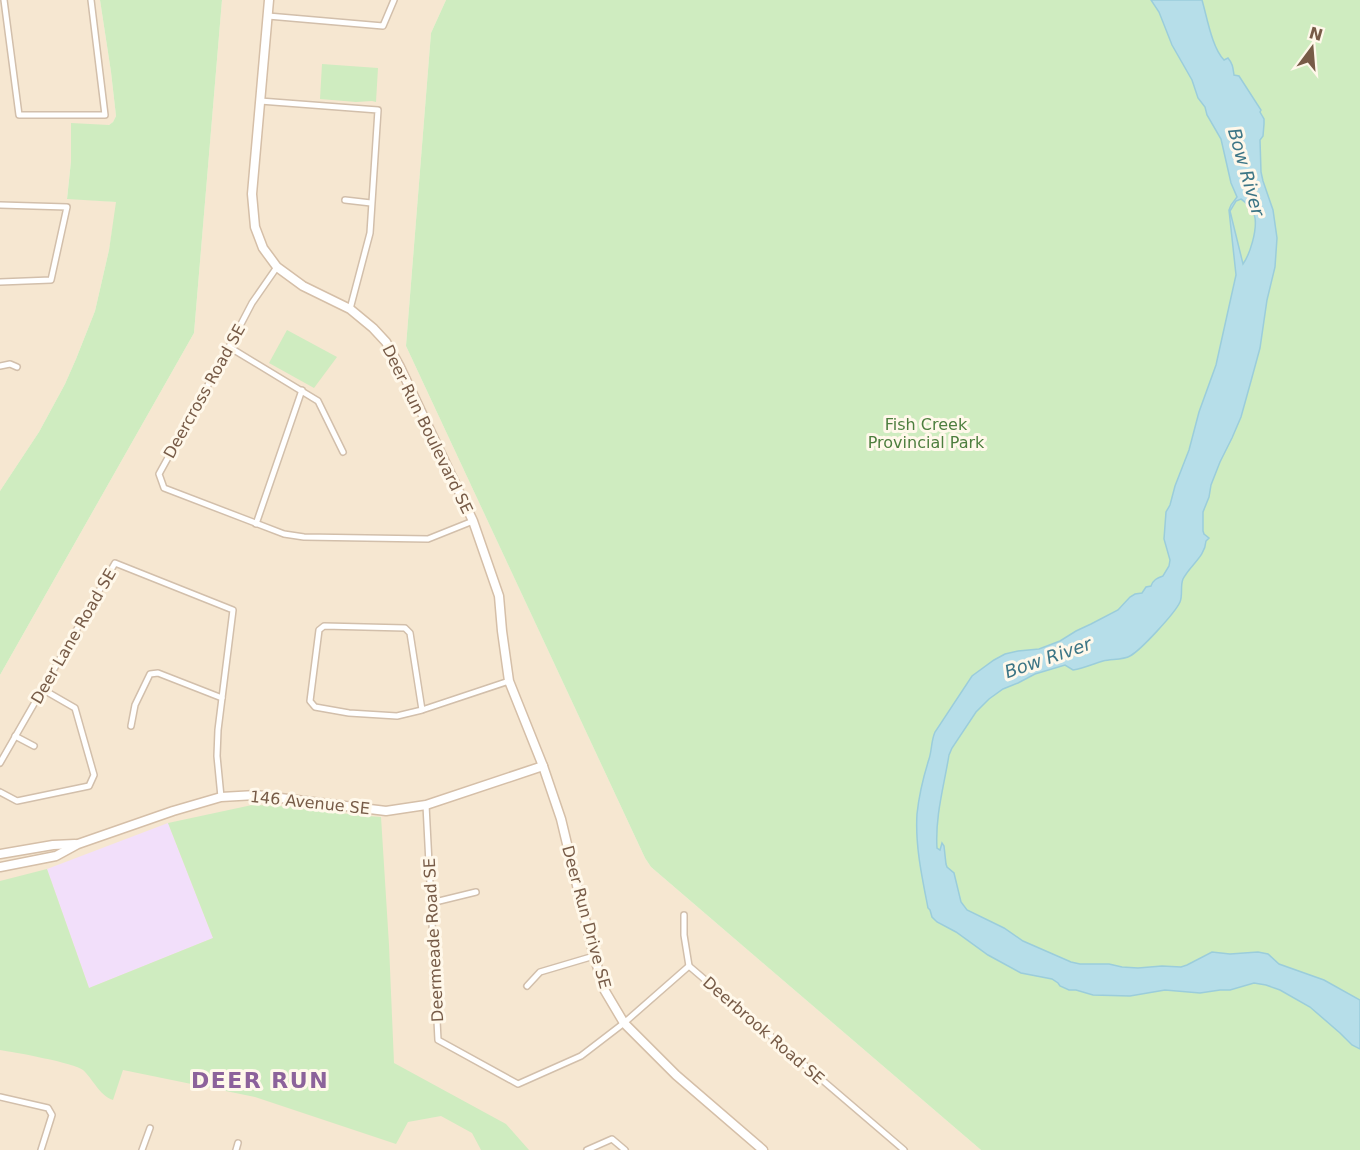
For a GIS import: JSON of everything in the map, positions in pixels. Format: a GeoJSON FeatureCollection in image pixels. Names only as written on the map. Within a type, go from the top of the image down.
{"type":"FeatureCollection","features":[{"type":"Feature","properties":{"kind":"street"},"geometry":{"type":"LineString","coordinates":[[4,0],[20,115],[66,116],[105,115],[92,0]]}},
{"type":"Feature","properties":{"kind":"street","name":"Deer Run Boulevard SE"},"geometry":{"type":"LineString","coordinates":[[269,0],[252,194],[255,227],[263,248],[277,267],[303,286],[350,309],[386,342],[400,367],[473,521],[499,596],[509,681],[543,766]]}},
{"type":"Feature","properties":{"kind":"street"},"geometry":{"type":"LineString","coordinates":[[268,16],[383,26],[393,0]]}},
{"type":"Feature","properties":{"kind":"street"},"geometry":{"type":"LineString","coordinates":[[260,101],[378,110],[370,233],[350,309]]}},
{"type":"Feature","properties":{"kind":"street"},"geometry":{"type":"LineString","coordinates":[[345,200],[371,202]]}},
{"type":"Feature","properties":{"kind":"street"},"geometry":{"type":"LineString","coordinates":[[0,206],[67,207],[51,280],[0,282]]}},
{"type":"Feature","properties":{"kind":"street","name":"Deercross Road SE"},"geometry":{"type":"LineString","coordinates":[[277,267],[252,303],[159,474],[164,488],[284,534],[304,537],[428,539],[473,521]]}},
{"type":"Feature","properties":{"kind":"street"},"geometry":{"type":"LineString","coordinates":[[229,347],[318,401],[343,452]]}},
{"type":"Feature","properties":{"kind":"street"},"geometry":{"type":"LineString","coordinates":[[0,366],[10,364],[17,367]]}},
{"type":"Feature","properties":{"kind":"street"},"geometry":{"type":"LineString","coordinates":[[256,524],[302,390]]}},
{"type":"Feature","properties":{"kind":"street","name":"Deer Lane Road SE"},"geometry":{"type":"LineString","coordinates":[[0,763],[115,563],[233,610],[218,730],[217,756],[221,797]]}},
{"type":"Feature","properties":{"kind":"street"},"geometry":{"type":"LineString","coordinates":[[422,710],[410,633],[405,628],[324,626],[319,630],[310,701],[315,707],[349,713],[397,716],[422,710],[509,681]]}},
{"type":"Feature","properties":{"kind":"street"},"geometry":{"type":"LineString","coordinates":[[131,726],[135,705],[150,675],[158,673],[222,698]]}},
{"type":"Feature","properties":{"kind":"street"},"geometry":{"type":"LineString","coordinates":[[0,792],[17,801],[89,786],[94,775],[75,708],[42,690]]}},
{"type":"Feature","properties":{"kind":"street"},"geometry":{"type":"LineString","coordinates":[[15,736],[34,746]]}},
{"type":"Feature","properties":{"kind":"street","name":"146 Avenue SE"},"geometry":{"type":"LineString","coordinates":[[0,867],[56,856],[78,844],[221,797],[256,795],[386,811],[426,805],[543,766]]}},
{"type":"Feature","properties":{"kind":"street","name":"Deer Run Drive SE"},"geometry":{"type":"LineString","coordinates":[[543,766],[561,819],[594,956],[605,991],[624,1023],[676,1075],[763,1150]]}},
{"type":"Feature","properties":{"kind":"street","name":"Deermeade Road SE"},"geometry":{"type":"LineString","coordinates":[[426,805],[438,1040],[518,1084],[581,1056],[624,1023]]}},
{"type":"Feature","properties":{"kind":"street","name":"146 Avenue SE"},"geometry":{"type":"LineString","coordinates":[[0,854],[53,845],[78,844]]}},
{"type":"Feature","properties":{"kind":"street"},"geometry":{"type":"LineString","coordinates":[[431,903],[476,892]]}},
{"type":"Feature","properties":{"kind":"street"},"geometry":{"type":"LineString","coordinates":[[684,915],[684,935],[689,966]]}},
{"type":"Feature","properties":{"kind":"street"},"geometry":{"type":"LineString","coordinates":[[527,986],[540,972],[594,956]]}},
{"type":"Feature","properties":{"kind":"street","name":"Deerbrook Road SE"},"geometry":{"type":"LineString","coordinates":[[624,1023],[689,966],[904,1150]]}},
{"type":"Feature","properties":{"kind":"street"},"geometry":{"type":"LineString","coordinates":[[0,1097],[48,1108],[52,1115],[41,1150]]}},
{"type":"Feature","properties":{"kind":"street"},"geometry":{"type":"LineString","coordinates":[[142,1150],[150,1128]]}},
{"type":"Feature","properties":{"kind":"street"},"geometry":{"type":"LineString","coordinates":[[588,1150],[612,1139],[625,1150]]}},
{"type":"Feature","properties":{"kind":"street"},"geometry":{"type":"LineString","coordinates":[[236,1150],[238,1143]]}},
{"type":"Feature","properties":{"kind":"shaded area"},"geometry":{"type":"Polygon","coordinates":[[[0,0],[100,0],[116,116],[109,125],[101,125],[71,161],[67,198],[117,202],[95,311],[76,359],[39,432],[0,491],[0,0]]]}},
{"type":"Feature","properties":{"kind":"shaded area"},"geometry":{"type":"Polygon","coordinates":[[[222,0],[446,0],[431,33],[406,346],[651,867],[981,1150],[0,1150],[0,675],[194,333],[222,0]]]}},
{"type":"Feature","properties":{"kind":"shaded area"},"geometry":{"type":"Polygon","coordinates":[[[168,823],[213,938],[89,988],[47,869],[168,823]]]}},
{"type":"Feature","properties":{"kind":"green space"},"geometry":{"type":"Polygon","coordinates":[[[100,0],[222,0],[194,333],[0,675],[0,491],[39,432],[65,384],[95,311],[109,250],[116,202],[67,199],[71,161],[71,123],[109,125],[116,116],[100,0]]]}},
{"type":"Feature","properties":{"kind":"green space","name":"Fish Creek Provincial Park"},"geometry":{"type":"Polygon","coordinates":[[[446,0],[1360,0],[1360,1150],[981,1150],[651,867],[406,346],[431,33],[446,0]]]}},
{"type":"Feature","properties":{"kind":"green space"},"geometry":{"type":"Polygon","coordinates":[[[322,64],[378,68],[376,102],[320,99],[322,64]]]}},
{"type":"Feature","properties":{"kind":"green space"},"geometry":{"type":"Polygon","coordinates":[[[287,330],[337,357],[314,388],[269,363],[287,330]]]}},
{"type":"Feature","properties":{"kind":"green space"},"geometry":{"type":"Polygon","coordinates":[[[252,805],[284,806],[381,817],[394,1063],[506,1124],[529,1150],[481,1150],[472,1133],[441,1116],[408,1122],[396,1144],[255,1097],[123,1070],[113,1100],[108,1098],[78,1067],[0,1050],[0,881],[47,869],[89,988],[213,938],[168,823],[252,805]]]}},
{"type":"Feature","properties":{"kind":"water","name":"Bow River"},"geometry":{"type":"Polygon","coordinates":[[[1151,0],[1202,0],[1216,48],[1224,60],[1228,58],[1230,60],[1234,75],[1239,76],[1261,110],[1264,119],[1263,136],[1260,140],[1261,172],[1273,210],[1277,238],[1275,267],[1267,300],[1260,348],[1241,417],[1220,462],[1203,512],[1203,531],[1209,538],[1203,552],[1183,579],[1181,599],[1177,607],[1149,639],[1130,656],[1073,670],[1065,665],[1035,674],[1003,689],[976,712],[949,755],[939,813],[937,848],[940,850],[942,843],[944,846],[947,867],[954,873],[961,902],[967,910],[1004,928],[1023,941],[1071,962],[1138,968],[1181,967],[1212,952],[1268,954],[1279,964],[1324,980],[1360,1000],[1360,1049],[1352,1045],[1310,1007],[1266,985],[1254,983],[1230,990],[1200,993],[1165,990],[1130,996],[1093,995],[1069,990],[1052,979],[1021,973],[988,955],[956,932],[937,922],[928,908],[917,837],[917,814],[922,786],[935,732],[972,676],[1005,654],[1039,649],[1060,641],[1118,610],[1130,597],[1142,593],[1146,587],[1151,586],[1163,576],[1169,566],[1170,560],[1164,539],[1166,512],[1189,450],[1199,412],[1216,365],[1236,275],[1229,210],[1237,197],[1231,183],[1221,139],[1172,45],[1159,12],[1151,0]],[[1241,199],[1236,201],[1230,211],[1243,264],[1252,242],[1255,218],[1250,207],[1241,199]]]}},
{"type":"Feature","properties":{"kind":"district","name":"DEER RUN"},"geometry":{"type":"Point","coordinates":[260,1080]}}]}
